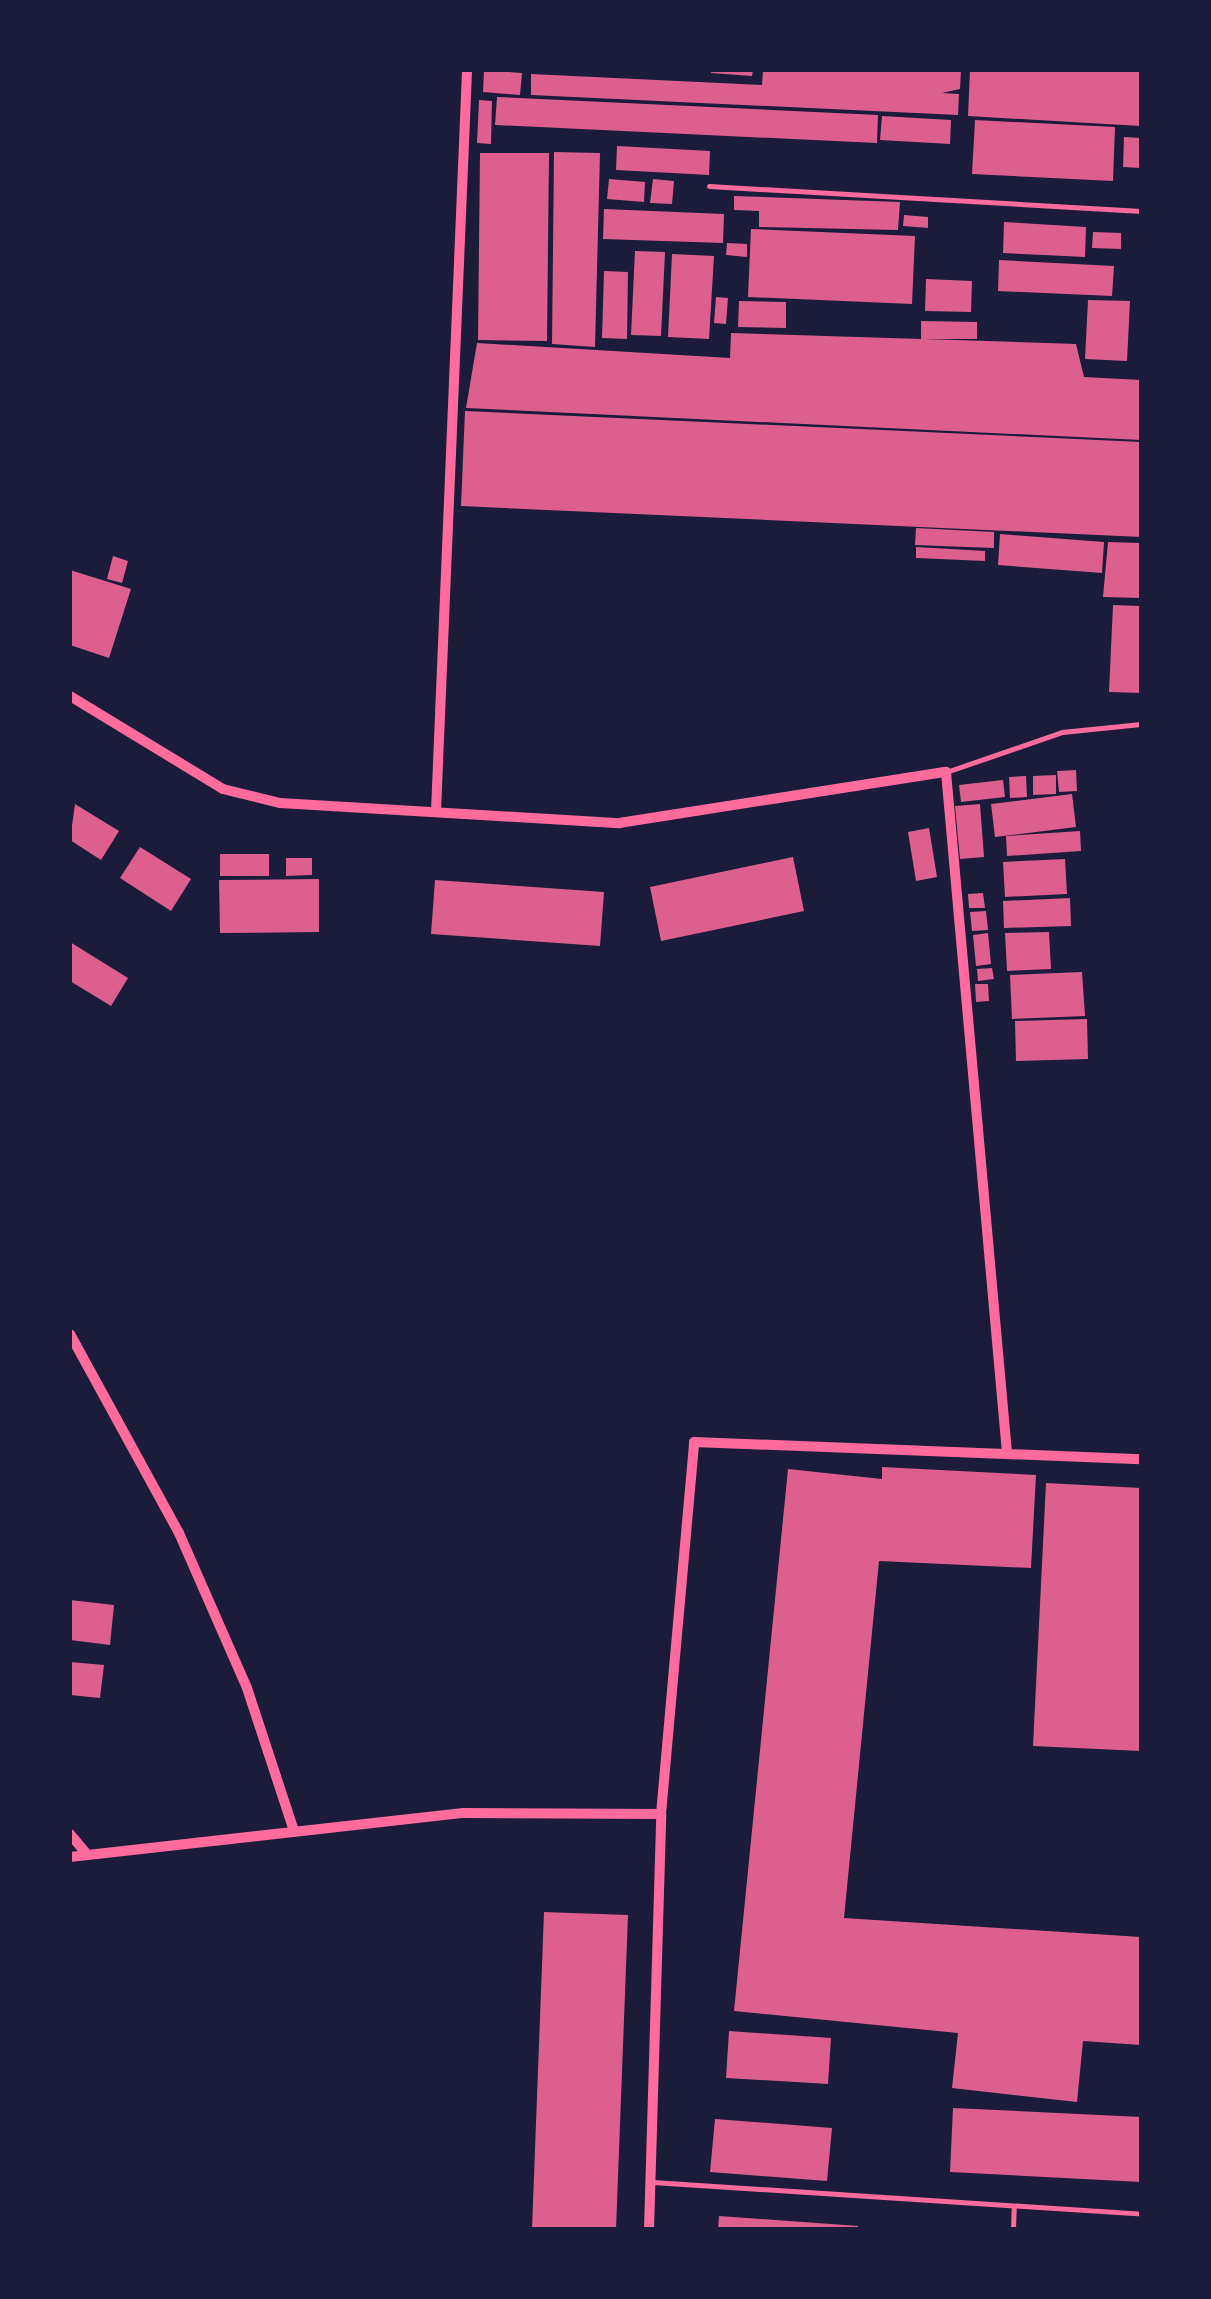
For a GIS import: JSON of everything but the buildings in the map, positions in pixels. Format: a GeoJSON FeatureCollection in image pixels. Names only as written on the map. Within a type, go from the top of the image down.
{"type":"FeatureCollection","features":[{"type":"Feature","properties":{"kind":"street"},"geometry":{"type":"LineString","coordinates":[[436,811],[468,70]]}},
{"type":"Feature","properties":{"kind":"street"},"geometry":{"type":"LineString","coordinates":[[70,696],[223,789],[280,804],[619,823],[946,772],[1006,1454]]}},
{"type":"Feature","properties":{"kind":"street"},"geometry":{"type":"LineString","coordinates":[[70,1334],[179,1533],[246,1688],[294,1831]]}},
{"type":"Feature","properties":{"kind":"street"},"geometry":{"type":"LineString","coordinates":[[649,2229],[661,1814],[694,1442],[1141,1459]]}},
{"type":"Feature","properties":{"kind":"street"},"geometry":{"type":"LineString","coordinates":[[70,1857],[464,1812],[661,1814]]}},
{"type":"Feature","properties":{"kind":"street"},"geometry":{"type":"LineString","coordinates":[[70,1834],[87,1854]]}},
{"type":"Feature","properties":{"kind":"lane"},"geometry":{"type":"LineString","coordinates":[[709,186],[1141,212]]}},
{"type":"Feature","properties":{"kind":"lane"},"geometry":{"type":"LineString","coordinates":[[946,772],[1062,732],[1141,724]]}},
{"type":"Feature","properties":{"kind":"lane"},"geometry":{"type":"LineString","coordinates":[[652,2182],[1141,2214]]}},
{"type":"Feature","properties":{"kind":"lane"},"geometry":{"type":"LineString","coordinates":[[1014,2206],[1014,2229]]}}]}
